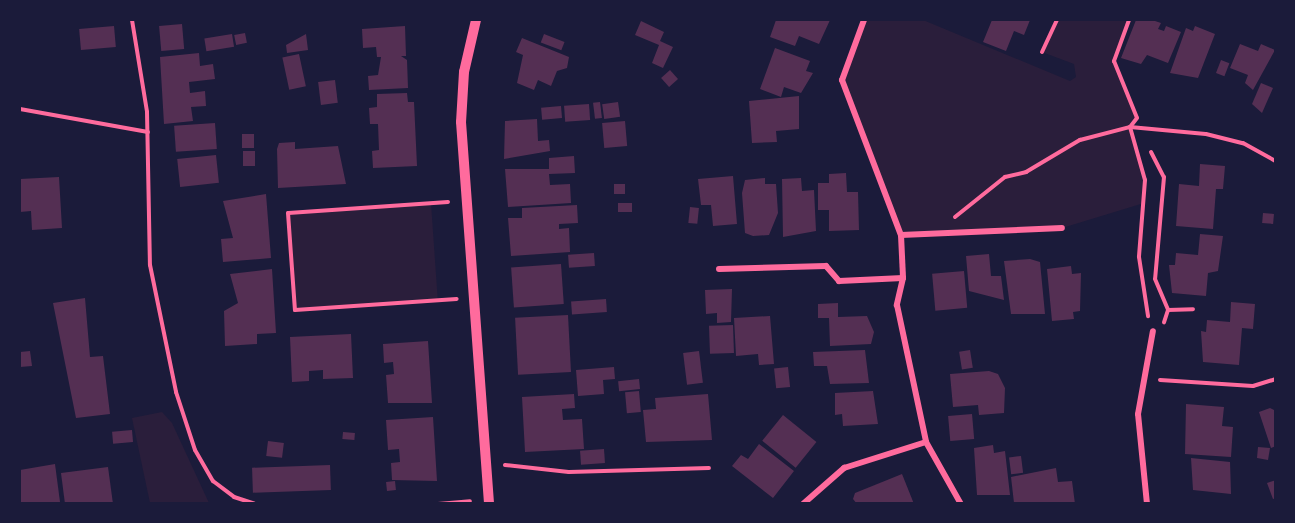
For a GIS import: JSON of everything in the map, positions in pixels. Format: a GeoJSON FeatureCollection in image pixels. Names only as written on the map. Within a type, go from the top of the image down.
{"type":"FeatureCollection","features":[{"type":"Feature","properties":{"kind":"street"},"geometry":{"type":"LineString","coordinates":[[476,20],[464,72],[461,122],[476,297],[489,502]]}},
{"type":"Feature","properties":{"kind":"street"},"geometry":{"type":"LineString","coordinates":[[864,20],[842,80],[900,235],[903,278],[897,305],[926,442],[961,504]]}},
{"type":"Feature","properties":{"kind":"street"},"geometry":{"type":"LineString","coordinates":[[900,235],[1062,228]]}},
{"type":"Feature","properties":{"kind":"street"},"geometry":{"type":"LineString","coordinates":[[719,270],[826,266],[839,281],[903,278]]}},
{"type":"Feature","properties":{"kind":"street"},"geometry":{"type":"LineString","coordinates":[[1147,504],[1138,414],[1153,331]]}},
{"type":"Feature","properties":{"kind":"street"},"geometry":{"type":"LineString","coordinates":[[803,504],[844,468],[926,442]]}},
{"type":"Feature","properties":{"kind":"path"},"geometry":{"type":"LineString","coordinates":[[132,20],[147,132],[150,265],[176,392],[195,450],[213,481],[249,503],[256,504]]}},
{"type":"Feature","properties":{"kind":"path"},"geometry":{"type":"LineString","coordinates":[[1042,52],[1057,20]]}},
{"type":"Feature","properties":{"kind":"path"},"geometry":{"type":"LineString","coordinates":[[1129,20],[1114,61],[1115,75],[1134,103],[1137,118],[1130,127]]}},
{"type":"Feature","properties":{"kind":"path"},"geometry":{"type":"LineString","coordinates":[[20,109],[147,132]]}},
{"type":"Feature","properties":{"kind":"path"},"geometry":{"type":"LineString","coordinates":[[1130,127],[1145,180],[1139,257],[1153,331],[1164,324],[1168,310],[1155,279],[1164,177],[1151,152]]}},
{"type":"Feature","properties":{"kind":"path"},"geometry":{"type":"LineString","coordinates":[[956,232],[955,213],[981,200],[1005,177],[1026,172],[1080,140],[1130,127],[1206,134],[1243,143],[1275,161]]}},
{"type":"Feature","properties":{"kind":"path"},"geometry":{"type":"LineString","coordinates":[[468,200],[288,213],[295,310],[476,297]]}},
{"type":"Feature","properties":{"kind":"path"},"geometry":{"type":"LineString","coordinates":[[1168,310],[1193,309]]}},
{"type":"Feature","properties":{"kind":"path"},"geometry":{"type":"LineString","coordinates":[[1144,379],[1216,386],[1275,379]]}},
{"type":"Feature","properties":{"kind":"path"},"geometry":{"type":"LineString","coordinates":[[486,462],[569,472],[709,468]]}},
{"type":"Feature","properties":{"kind":"path"},"geometry":{"type":"LineString","coordinates":[[438,504],[489,502]]}},
{"type":"Feature","properties":{"kind":"shaded area"},"geometry":{"type":"Polygon","coordinates":[[[864,20],[923,20],[1070,81],[1076,77],[1074,64],[1042,52],[1057,20],[1129,20],[1114,61],[1137,118],[1130,127],[1145,180],[1144,203],[1062,228],[901,235],[842,80],[864,20]]]}},
{"type":"Feature","properties":{"kind":"shaded area"},"geometry":{"type":"Polygon","coordinates":[[[431,203],[438,300],[295,310],[288,213],[431,203]]]}},
{"type":"Feature","properties":{"kind":"shaded area"},"geometry":{"type":"Polygon","coordinates":[[[162,412],[172,423],[209,503],[150,503],[132,418],[162,412]]]}},
{"type":"Feature","properties":{"kind":"building"},"geometry":{"type":"Polygon","coordinates":[[[776,20],[830,20],[819,44],[799,36],[795,46],[770,37],[776,20]]]}},
{"type":"Feature","properties":{"kind":"building"},"geometry":{"type":"Polygon","coordinates":[[[992,20],[1030,20],[1024,35],[1014,31],[1006,51],[983,42],[992,20]]]}},
{"type":"Feature","properties":{"kind":"building"},"geometry":{"type":"Polygon","coordinates":[[[1136,20],[1152,20],[1161,23],[1158,29],[1164,31],[1166,26],[1181,32],[1168,63],[1147,55],[1141,64],[1121,58],[1136,20]]]}},
{"type":"Feature","properties":{"kind":"building"},"geometry":{"type":"Polygon","coordinates":[[[641,21],[664,32],[660,41],[673,47],[663,68],[652,63],[659,45],[635,35],[641,21]]]}},
{"type":"Feature","properties":{"kind":"building"},"geometry":{"type":"Polygon","coordinates":[[[182,24],[184,49],[161,51],[159,26],[182,24]]]}},
{"type":"Feature","properties":{"kind":"building"},"geometry":{"type":"Polygon","coordinates":[[[114,26],[116,47],[81,50],[79,29],[114,26]]]}},
{"type":"Feature","properties":{"kind":"building"},"geometry":{"type":"Polygon","coordinates":[[[405,26],[406,56],[401,56],[407,60],[408,88],[369,90],[368,76],[378,75],[381,57],[377,57],[376,47],[363,48],[362,29],[405,26]]]}},
{"type":"Feature","properties":{"kind":"building"},"geometry":{"type":"Polygon","coordinates":[[[1195,26],[1215,34],[1198,78],[1170,73],[1186,28],[1193,31],[1195,26]]]}},
{"type":"Feature","properties":{"kind":"building"},"geometry":{"type":"Polygon","coordinates":[[[245,33],[247,43],[236,45],[234,35],[245,33]]]}},
{"type":"Feature","properties":{"kind":"building"},"geometry":{"type":"Polygon","coordinates":[[[232,34],[234,47],[206,51],[204,38],[232,34]]]}},
{"type":"Feature","properties":{"kind":"building"},"geometry":{"type":"Polygon","coordinates":[[[306,34],[308,50],[287,53],[286,45],[306,34]]]}},
{"type":"Feature","properties":{"kind":"building"},"geometry":{"type":"Polygon","coordinates":[[[544,34],[565,42],[561,50],[541,42],[544,34]]]}},
{"type":"Feature","properties":{"kind":"building"},"geometry":{"type":"Polygon","coordinates":[[[522,38],[569,57],[567,68],[557,71],[551,86],[538,80],[534,90],[517,83],[523,55],[516,52],[522,38]]]}},
{"type":"Feature","properties":{"kind":"building"},"geometry":{"type":"Polygon","coordinates":[[[1240,44],[1258,51],[1261,44],[1275,50],[1253,90],[1245,83],[1248,75],[1230,68],[1240,44]]]}},
{"type":"Feature","properties":{"kind":"building"},"geometry":{"type":"Polygon","coordinates":[[[775,48],[810,61],[806,71],[813,73],[801,93],[784,87],[781,97],[760,89],[775,48]]]}},
{"type":"Feature","properties":{"kind":"building"},"geometry":{"type":"Polygon","coordinates":[[[199,53],[200,66],[213,64],[215,79],[189,82],[190,93],[205,91],[206,106],[191,107],[193,121],[164,124],[160,57],[199,53]]]}},
{"type":"Feature","properties":{"kind":"building"},"geometry":{"type":"Polygon","coordinates":[[[299,54],[306,86],[289,90],[282,58],[299,54]]]}},
{"type":"Feature","properties":{"kind":"building"},"geometry":{"type":"Polygon","coordinates":[[[1221,60],[1229,63],[1224,76],[1216,73],[1221,60]]]}},
{"type":"Feature","properties":{"kind":"building"},"geometry":{"type":"Polygon","coordinates":[[[670,70],[678,79],[669,87],[661,78],[670,70]]]}},
{"type":"Feature","properties":{"kind":"building"},"geometry":{"type":"Polygon","coordinates":[[[335,80],[338,103],[321,105],[318,82],[335,80]]]}},
{"type":"Feature","properties":{"kind":"building"},"geometry":{"type":"Polygon","coordinates":[[[1261,83],[1273,88],[1262,113],[1252,104],[1261,83]]]}},
{"type":"Feature","properties":{"kind":"building"},"geometry":{"type":"Polygon","coordinates":[[[407,93],[408,102],[414,102],[417,166],[373,168],[372,151],[379,150],[378,124],[370,124],[369,108],[377,107],[377,94],[407,93]]]}},
{"type":"Feature","properties":{"kind":"building"},"geometry":{"type":"Polygon","coordinates":[[[799,96],[799,129],[776,131],[777,142],[752,143],[749,101],[799,96]]]}},
{"type":"Feature","properties":{"kind":"building"},"geometry":{"type":"Polygon","coordinates":[[[600,102],[602,118],[595,119],[593,103],[600,102]]]}},
{"type":"Feature","properties":{"kind":"building"},"geometry":{"type":"Polygon","coordinates":[[[618,102],[620,117],[604,119],[602,104],[618,102]]]}},
{"type":"Feature","properties":{"kind":"building"},"geometry":{"type":"Polygon","coordinates":[[[589,104],[590,120],[565,122],[564,106],[589,104]]]}},
{"type":"Feature","properties":{"kind":"building"},"geometry":{"type":"Polygon","coordinates":[[[561,106],[562,118],[542,120],[541,108],[561,106]]]}},
{"type":"Feature","properties":{"kind":"building"},"geometry":{"type":"Polygon","coordinates":[[[537,119],[538,141],[549,140],[550,151],[504,159],[505,121],[537,119]]]}},
{"type":"Feature","properties":{"kind":"building"},"geometry":{"type":"Polygon","coordinates":[[[625,121],[627,146],[604,148],[602,123],[625,121]]]}},
{"type":"Feature","properties":{"kind":"building"},"geometry":{"type":"Polygon","coordinates":[[[215,123],[217,149],[176,152],[174,126],[215,123]]]}},
{"type":"Feature","properties":{"kind":"building"},"geometry":{"type":"Polygon","coordinates":[[[242,134],[254,134],[254,148],[242,148],[242,134]]]}},
{"type":"Feature","properties":{"kind":"building"},"geometry":{"type":"Polygon","coordinates":[[[295,142],[295,149],[338,146],[346,184],[278,188],[277,149],[279,143],[295,142]]]}},
{"type":"Feature","properties":{"kind":"building"},"geometry":{"type":"Polygon","coordinates":[[[243,151],[255,151],[255,166],[243,166],[243,151]]]}},
{"type":"Feature","properties":{"kind":"building"},"geometry":{"type":"Polygon","coordinates":[[[216,155],[219,183],[180,187],[177,159],[216,155]]]}},
{"type":"Feature","properties":{"kind":"building"},"geometry":{"type":"Polygon","coordinates":[[[574,156],[575,173],[549,174],[550,185],[570,184],[571,203],[508,207],[505,169],[549,169],[549,158],[574,156]]]}},
{"type":"Feature","properties":{"kind":"building"},"geometry":{"type":"Polygon","coordinates":[[[1200,164],[1225,166],[1223,189],[1216,189],[1213,229],[1176,226],[1179,184],[1199,186],[1200,164]]]}},
{"type":"Feature","properties":{"kind":"building"},"geometry":{"type":"Polygon","coordinates":[[[846,173],[847,192],[858,192],[859,230],[829,231],[829,210],[818,210],[818,183],[829,183],[829,174],[846,173]]]}},
{"type":"Feature","properties":{"kind":"building"},"geometry":{"type":"Polygon","coordinates":[[[733,176],[737,224],[713,226],[711,205],[701,205],[698,179],[733,176]]]}},
{"type":"Feature","properties":{"kind":"building"},"geometry":{"type":"Polygon","coordinates":[[[59,177],[62,228],[32,230],[31,211],[20,212],[20,179],[59,177]]]}},
{"type":"Feature","properties":{"kind":"building"},"geometry":{"type":"Polygon","coordinates":[[[765,178],[765,184],[776,184],[778,213],[769,235],[753,236],[745,233],[742,193],[745,180],[765,178]]]}},
{"type":"Feature","properties":{"kind":"building"},"geometry":{"type":"Polygon","coordinates":[[[801,178],[802,191],[814,190],[816,231],[783,237],[782,179],[801,178]]]}},
{"type":"Feature","properties":{"kind":"building"},"geometry":{"type":"Polygon","coordinates":[[[614,184],[625,184],[625,194],[614,194],[614,184]]]}},
{"type":"Feature","properties":{"kind":"building"},"geometry":{"type":"Polygon","coordinates":[[[266,194],[271,258],[223,262],[221,239],[233,238],[223,201],[266,194]]]}},
{"type":"Feature","properties":{"kind":"building"},"geometry":{"type":"Polygon","coordinates":[[[618,203],[632,203],[632,212],[618,212],[618,203]]]}},
{"type":"Feature","properties":{"kind":"building"},"geometry":{"type":"Polygon","coordinates":[[[577,205],[578,223],[559,224],[559,229],[569,228],[570,252],[511,256],[508,218],[522,218],[522,208],[577,205]]]}},
{"type":"Feature","properties":{"kind":"building"},"geometry":{"type":"Polygon","coordinates":[[[690,207],[699,208],[697,224],[688,223],[690,207]]]}},
{"type":"Feature","properties":{"kind":"building"},"geometry":{"type":"Polygon","coordinates":[[[1263,213],[1274,214],[1273,224],[1262,223],[1263,213]]]}},
{"type":"Feature","properties":{"kind":"building"},"geometry":{"type":"Polygon","coordinates":[[[1200,234],[1223,236],[1218,271],[1208,273],[1206,296],[1172,293],[1169,265],[1175,265],[1176,253],[1198,255],[1200,234]]]}},
{"type":"Feature","properties":{"kind":"building"},"geometry":{"type":"Polygon","coordinates":[[[594,253],[595,266],[569,268],[568,255],[594,253]]]}},
{"type":"Feature","properties":{"kind":"building"},"geometry":{"type":"Polygon","coordinates":[[[989,254],[991,276],[1001,276],[1004,300],[969,291],[966,256],[989,254]]]}},
{"type":"Feature","properties":{"kind":"building"},"geometry":{"type":"Polygon","coordinates":[[[1030,259],[1040,262],[1045,314],[1011,314],[1004,261],[1030,259]]]}},
{"type":"Feature","properties":{"kind":"building"},"geometry":{"type":"Polygon","coordinates":[[[561,264],[564,304],[514,307],[511,267],[561,264]]]}},
{"type":"Feature","properties":{"kind":"building"},"geometry":{"type":"Polygon","coordinates":[[[1071,266],[1072,274],[1081,273],[1080,311],[1073,312],[1074,319],[1052,321],[1047,269],[1071,266]]]}},
{"type":"Feature","properties":{"kind":"building"},"geometry":{"type":"Polygon","coordinates":[[[272,269],[276,333],[257,334],[257,344],[225,346],[224,311],[238,303],[230,274],[272,269]]]}},
{"type":"Feature","properties":{"kind":"building"},"geometry":{"type":"Polygon","coordinates":[[[964,271],[967,308],[935,311],[932,274],[964,271]]]}},
{"type":"Feature","properties":{"kind":"building"},"geometry":{"type":"Polygon","coordinates":[[[732,289],[731,322],[717,323],[717,313],[706,314],[705,290],[732,289]]]}},
{"type":"Feature","properties":{"kind":"building"},"geometry":{"type":"Polygon","coordinates":[[[85,298],[90,357],[103,356],[110,414],[76,418],[53,303],[85,298]]]}},
{"type":"Feature","properties":{"kind":"building"},"geometry":{"type":"Polygon","coordinates":[[[606,299],[607,312],[572,314],[571,301],[606,299]]]}},
{"type":"Feature","properties":{"kind":"building"},"geometry":{"type":"Polygon","coordinates":[[[1231,302],[1255,304],[1253,329],[1242,328],[1239,365],[1203,362],[1201,331],[1206,332],[1207,320],[1230,322],[1231,302]]]}},
{"type":"Feature","properties":{"kind":"building"},"geometry":{"type":"Polygon","coordinates":[[[838,303],[838,317],[867,316],[874,332],[871,344],[830,346],[829,318],[818,318],[818,304],[838,303]]]}},
{"type":"Feature","properties":{"kind":"building"},"geometry":{"type":"Polygon","coordinates":[[[568,315],[571,372],[518,375],[515,318],[568,315]]]}},
{"type":"Feature","properties":{"kind":"building"},"geometry":{"type":"Polygon","coordinates":[[[770,316],[774,364],[759,365],[758,354],[736,356],[734,318],[770,316]]]}},
{"type":"Feature","properties":{"kind":"building"},"geometry":{"type":"Polygon","coordinates":[[[733,325],[734,353],[710,354],[709,326],[733,325]]]}},
{"type":"Feature","properties":{"kind":"building"},"geometry":{"type":"Polygon","coordinates":[[[351,334],[353,378],[323,379],[323,370],[309,371],[309,381],[292,382],[290,337],[351,334]]]}},
{"type":"Feature","properties":{"kind":"building"},"geometry":{"type":"Polygon","coordinates":[[[428,341],[432,403],[388,403],[386,375],[394,374],[393,362],[384,363],[383,344],[428,341]]]}},
{"type":"Feature","properties":{"kind":"building"},"geometry":{"type":"Polygon","coordinates":[[[865,350],[869,383],[830,384],[827,366],[814,366],[813,352],[865,350]]]}},
{"type":"Feature","properties":{"kind":"building"},"geometry":{"type":"Polygon","coordinates":[[[970,350],[973,368],[962,369],[959,352],[970,350]]]}},
{"type":"Feature","properties":{"kind":"building"},"geometry":{"type":"Polygon","coordinates":[[[30,351],[32,366],[20,367],[20,352],[30,351]]]}},
{"type":"Feature","properties":{"kind":"building"},"geometry":{"type":"Polygon","coordinates":[[[699,351],[703,383],[687,385],[683,353],[699,351]]]}},
{"type":"Feature","properties":{"kind":"building"},"geometry":{"type":"Polygon","coordinates":[[[614,367],[615,379],[603,380],[604,394],[578,396],[576,370],[614,367]]]}},
{"type":"Feature","properties":{"kind":"building"},"geometry":{"type":"Polygon","coordinates":[[[788,367],[790,387],[776,388],[774,368],[788,367]]]}},
{"type":"Feature","properties":{"kind":"building"},"geometry":{"type":"Polygon","coordinates":[[[989,371],[998,374],[1005,388],[1004,413],[979,415],[978,405],[953,407],[950,374],[989,371]]]}},
{"type":"Feature","properties":{"kind":"building"},"geometry":{"type":"Polygon","coordinates":[[[639,379],[640,389],[619,391],[618,381],[639,379]]]}},
{"type":"Feature","properties":{"kind":"building"},"geometry":{"type":"Polygon","coordinates":[[[639,391],[641,412],[627,413],[625,392],[639,391]]]}},
{"type":"Feature","properties":{"kind":"building"},"geometry":{"type":"Polygon","coordinates":[[[873,391],[878,424],[843,426],[842,414],[835,415],[835,393],[873,391]]]}},
{"type":"Feature","properties":{"kind":"building"},"geometry":{"type":"Polygon","coordinates":[[[574,394],[575,408],[562,409],[563,420],[582,419],[584,449],[525,452],[522,397],[574,394]]]}},
{"type":"Feature","properties":{"kind":"building"},"geometry":{"type":"Polygon","coordinates":[[[708,394],[712,440],[646,442],[643,410],[656,409],[655,398],[708,394]]]}},
{"type":"Feature","properties":{"kind":"building"},"geometry":{"type":"Polygon","coordinates":[[[1186,404],[1224,407],[1222,426],[1233,427],[1231,457],[1185,454],[1186,404]]]}},
{"type":"Feature","properties":{"kind":"building"},"geometry":{"type":"Polygon","coordinates":[[[1270,408],[1276,411],[1276,446],[1271,448],[1259,412],[1270,408]]]}},
{"type":"Feature","properties":{"kind":"building"},"geometry":{"type":"Polygon","coordinates":[[[972,414],[974,439],[950,441],[948,416],[972,414]]]}},
{"type":"Feature","properties":{"kind":"building"},"geometry":{"type":"Polygon","coordinates":[[[783,415],[816,442],[796,468],[762,441],[783,415]]]}},
{"type":"Feature","properties":{"kind":"building"},"geometry":{"type":"Polygon","coordinates":[[[433,417],[437,481],[392,480],[391,463],[400,462],[399,449],[388,450],[386,420],[433,417]]]}},
{"type":"Feature","properties":{"kind":"building"},"geometry":{"type":"Polygon","coordinates":[[[132,430],[133,442],[113,444],[112,432],[132,430]]]}},
{"type":"Feature","properties":{"kind":"building"},"geometry":{"type":"Polygon","coordinates":[[[343,432],[355,433],[354,440],[342,439],[343,432]]]}},
{"type":"Feature","properties":{"kind":"building"},"geometry":{"type":"Polygon","coordinates":[[[268,441],[284,443],[282,458],[266,456],[268,441]]]}},
{"type":"Feature","properties":{"kind":"building"},"geometry":{"type":"Polygon","coordinates":[[[759,444],[794,471],[773,498],[732,466],[741,455],[748,459],[759,444]]]}},
{"type":"Feature","properties":{"kind":"building"},"geometry":{"type":"Polygon","coordinates":[[[993,445],[994,453],[1005,451],[1010,495],[977,495],[974,448],[993,445]]]}},
{"type":"Feature","properties":{"kind":"building"},"geometry":{"type":"Polygon","coordinates":[[[1258,447],[1270,448],[1268,460],[1257,458],[1258,447]]]}},
{"type":"Feature","properties":{"kind":"building"},"geometry":{"type":"Polygon","coordinates":[[[604,449],[605,463],[581,465],[580,451],[604,449]]]}},
{"type":"Feature","properties":{"kind":"building"},"geometry":{"type":"Polygon","coordinates":[[[1021,456],[1023,473],[1011,474],[1009,457],[1021,456]]]}},
{"type":"Feature","properties":{"kind":"building"},"geometry":{"type":"Polygon","coordinates":[[[1191,458],[1230,462],[1231,494],[1193,490],[1191,458]]]}},
{"type":"Feature","properties":{"kind":"building"},"geometry":{"type":"Polygon","coordinates":[[[55,464],[60,502],[20,504],[20,470],[55,464]]]}},
{"type":"Feature","properties":{"kind":"building"},"geometry":{"type":"Polygon","coordinates":[[[330,465],[331,490],[253,493],[252,468],[330,465]]]}},
{"type":"Feature","properties":{"kind":"building"},"geometry":{"type":"Polygon","coordinates":[[[108,467],[113,504],[65,504],[61,473],[108,467]]]}},
{"type":"Feature","properties":{"kind":"building"},"geometry":{"type":"Polygon","coordinates":[[[1056,468],[1058,482],[1072,481],[1075,504],[1014,503],[1011,477],[1056,468]]]}},
{"type":"Feature","properties":{"kind":"building"},"geometry":{"type":"Polygon","coordinates":[[[902,474],[914,504],[857,504],[853,499],[855,493],[902,474]]]}},
{"type":"Feature","properties":{"kind":"building"},"geometry":{"type":"Polygon","coordinates":[[[1276,480],[1276,498],[1273,499],[1267,483],[1276,480]]]}},
{"type":"Feature","properties":{"kind":"building"},"geometry":{"type":"Polygon","coordinates":[[[395,481],[396,490],[387,491],[386,482],[395,481]]]}}]}
